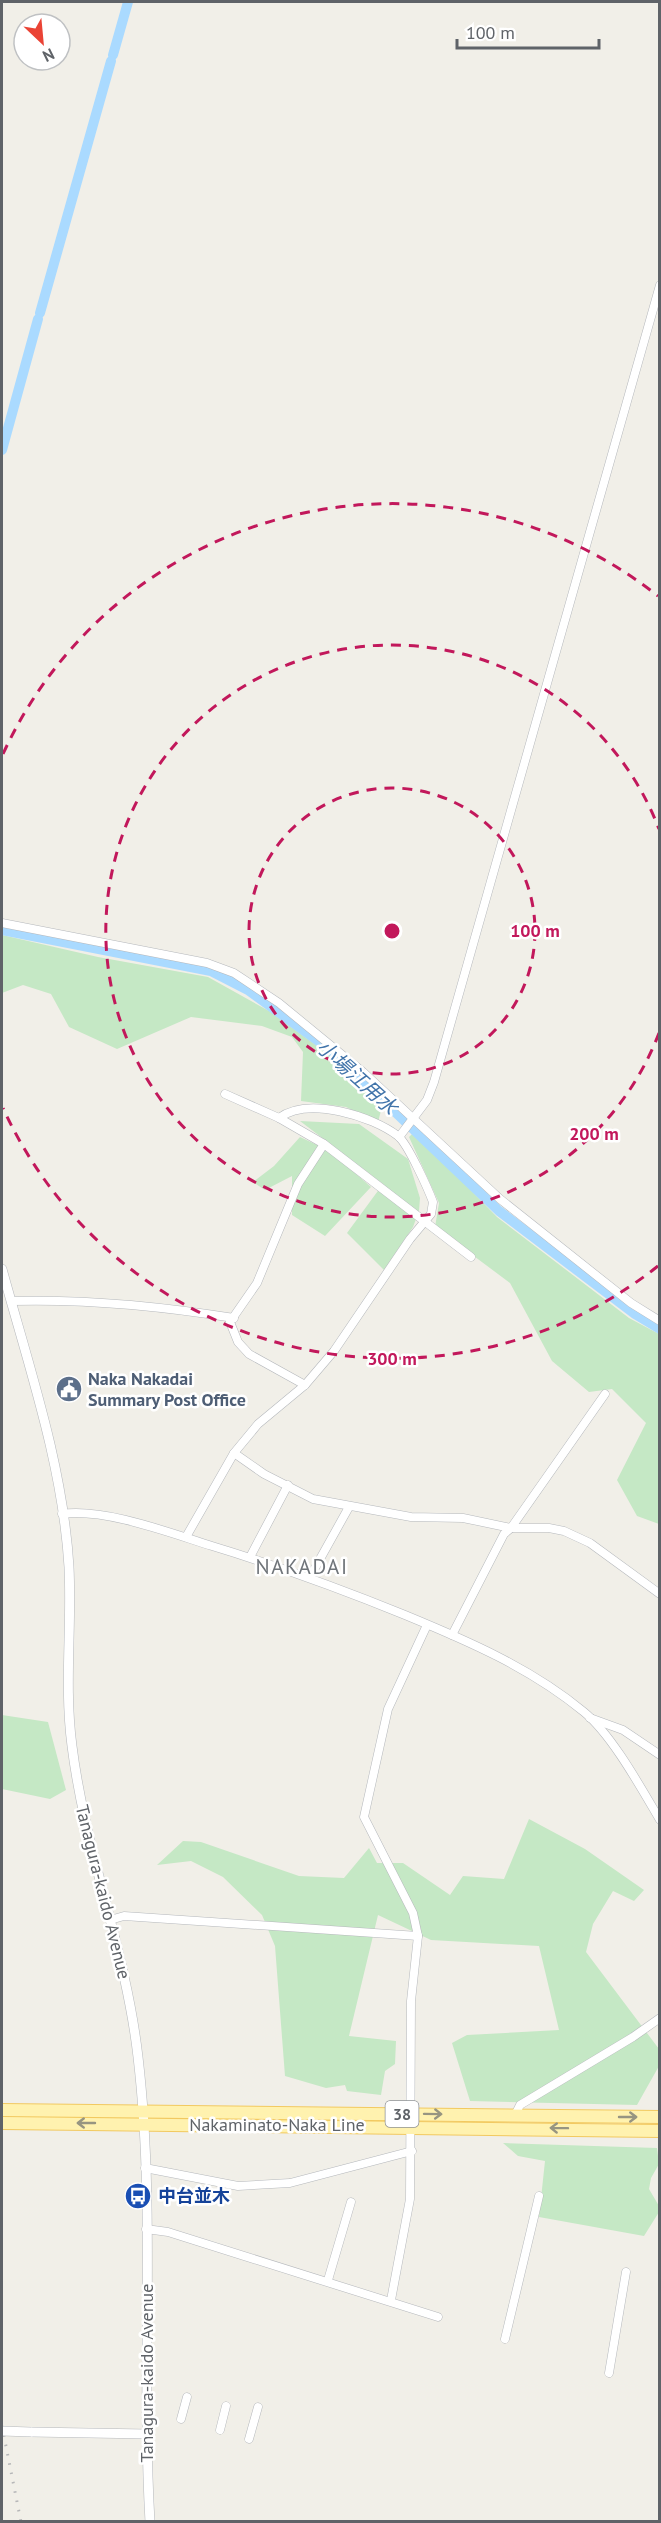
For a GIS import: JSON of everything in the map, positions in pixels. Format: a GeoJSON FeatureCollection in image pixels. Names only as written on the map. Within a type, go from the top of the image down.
{"type":"FeatureCollection","features":[{"type":"Feature","properties":{"kind":"main road","name":"Nakaminato-Naka Line"},"geometry":{"type":"LineString","coordinates":[[2,2110],[144,2110],[660,2131]]}},
{"type":"Feature","properties":{"kind":"main road","name":"Nakaminato-Naka Line"},"geometry":{"type":"LineString","coordinates":[[2,2123],[144,2124],[411,2120],[515,2115],[660,2117]]}},
{"type":"Feature","properties":{"kind":"street"},"geometry":{"type":"LineString","coordinates":[[399,1137],[427,1100],[434,1082],[660,285]]}},
{"type":"Feature","properties":{"kind":"street"},"geometry":{"type":"LineString","coordinates":[[2,923],[207,963],[234,973],[279,1003],[337,1049],[413,1121],[528,1223],[631,1303],[660,1321]]}},
{"type":"Feature","properties":{"kind":"street"},"geometry":{"type":"LineString","coordinates":[[225,1094],[279,1118],[324,1144],[471,1257]]}},
{"type":"Feature","properties":{"kind":"street"},"geometry":{"type":"LineString","coordinates":[[186,1537],[234,1453],[258,1424],[305,1385],[333,1351],[431,1214],[433,1202],[399,1137],[346,1111],[313,1108],[294,1110],[279,1118]]}},
{"type":"Feature","properties":{"kind":"street"},"geometry":{"type":"LineString","coordinates":[[305,1385],[243,1348],[230,1322],[257,1283],[298,1184],[324,1144]]}},
{"type":"Feature","properties":{"kind":"street","name":"Tanagura-kaido Avenue"},"geometry":{"type":"LineString","coordinates":[[2,1269],[51,1448],[69,1568],[68,1700],[71,1741],[79,1796],[133,2016],[144,2110],[150,2522]]}},
{"type":"Feature","properties":{"kind":"street"},"geometry":{"type":"LineString","coordinates":[[10,1301],[92,1302],[130,1307],[156,1305],[234,1318]]}},
{"type":"Feature","properties":{"kind":"street"},"geometry":{"type":"LineString","coordinates":[[452,1635],[504,1534],[511,1528],[605,1394]]}},
{"type":"Feature","properties":{"kind":"street"},"geometry":{"type":"LineString","coordinates":[[234,1453],[264,1474],[313,1499],[411,1517],[463,1518],[511,1528],[549,1528],[564,1531],[590,1543],[660,1594]]}},
{"type":"Feature","properties":{"kind":"street"},"geometry":{"type":"LineString","coordinates":[[250,1557],[288,1485]]}},
{"type":"Feature","properties":{"kind":"street"},"geometry":{"type":"LineString","coordinates":[[310,1577],[350,1507]]}},
{"type":"Feature","properties":{"kind":"street"},"geometry":{"type":"LineString","coordinates":[[62,1514],[81,1511],[186,1537],[310,1577],[427,1624],[515,1665],[590,1718],[623,1730],[660,1755]]}},
{"type":"Feature","properties":{"kind":"street"},"geometry":{"type":"LineString","coordinates":[[391,2300],[410,2199],[411,2001],[418,1936],[412,1912],[364,1817],[388,1709],[427,1624]]}},
{"type":"Feature","properties":{"kind":"street"},"geometry":{"type":"LineString","coordinates":[[590,1718],[619,1756],[660,1820]]}},
{"type":"Feature","properties":{"kind":"street"},"geometry":{"type":"LineString","coordinates":[[110,1920],[124,1916],[418,1936]]}},
{"type":"Feature","properties":{"kind":"street"},"geometry":{"type":"LineString","coordinates":[[515,2115],[520,2105],[633,2037],[660,2018]]}},
{"type":"Feature","properties":{"kind":"street"},"geometry":{"type":"LineString","coordinates":[[145,2168],[238,2186],[290,2183],[412,2151]]}},
{"type":"Feature","properties":{"kind":"street"},"geometry":{"type":"LineString","coordinates":[[505,2339],[539,2196]]}},
{"type":"Feature","properties":{"kind":"street"},"geometry":{"type":"LineString","coordinates":[[328,2280],[351,2202]]}},
{"type":"Feature","properties":{"kind":"street"},"geometry":{"type":"LineString","coordinates":[[146,2229],[168,2232],[328,2280],[438,2317]]}},
{"type":"Feature","properties":{"kind":"street"},"geometry":{"type":"LineString","coordinates":[[609,2373],[626,2272]]}},
{"type":"Feature","properties":{"kind":"street"},"geometry":{"type":"LineString","coordinates":[[181,2419],[187,2397]]}},
{"type":"Feature","properties":{"kind":"street"},"geometry":{"type":"LineString","coordinates":[[220,2430],[226,2406]]}},
{"type":"Feature","properties":{"kind":"street"},"geometry":{"type":"LineString","coordinates":[[249,2439],[258,2407]]}},
{"type":"Feature","properties":{"kind":"street"},"geometry":{"type":"LineString","coordinates":[[2,2432],[147,2434]]}},
{"type":"Feature","properties":{"kind":"green space"},"geometry":{"type":"Polygon","coordinates":[[[2,935],[98,957],[208,977],[269,1011],[327,1053],[383,1103],[378,1122],[346,1107],[301,1101],[303,1052],[292,1037],[262,1026],[191,1017],[117,1049],[69,1027],[51,994],[23,985],[2,993],[2,935]]]}},
{"type":"Feature","properties":{"kind":"green space"},"geometry":{"type":"Polygon","coordinates":[[[300,1121],[359,1124],[408,1159],[420,1198],[419,1211],[413,1227],[384,1270],[347,1233],[383,1184],[300,1121]]]}},
{"type":"Feature","properties":{"kind":"green space"},"geometry":{"type":"Polygon","coordinates":[[[414,1132],[497,1217],[629,1318],[659,1334],[659,1524],[637,1516],[617,1480],[646,1423],[612,1389],[589,1392],[552,1361],[510,1283],[435,1227],[439,1203],[409,1137],[414,1132]]]}},
{"type":"Feature","properties":{"kind":"green space"},"geometry":{"type":"Polygon","coordinates":[[[300,1137],[330,1151],[371,1187],[325,1236],[292,1215],[292,1176],[265,1190],[253,1182],[274,1166],[300,1137]]]}},
{"type":"Feature","properties":{"kind":"green space"},"geometry":{"type":"Polygon","coordinates":[[[2,1715],[48,1722],[66,1790],[50,1799],[2,1789],[2,1715]]]}},
{"type":"Feature","properties":{"kind":"green space"},"geometry":{"type":"Polygon","coordinates":[[[529,1819],[585,1849],[644,1890],[634,1901],[613,1891],[593,1924],[586,1952],[659,2049],[659,2066],[637,2105],[470,2101],[452,2043],[467,2035],[559,2030],[539,1946],[431,1940],[378,1915],[349,2036],[396,2041],[395,2064],[385,2071],[381,2095],[347,2091],[345,2085],[326,2088],[285,2076],[275,1946],[262,1915],[223,1877],[191,1861],[157,1865],[183,1841],[201,1842],[299,1876],[344,1878],[369,1848],[377,1863],[403,1863],[450,1895],[463,1876],[504,1879],[529,1819]]]}},
{"type":"Feature","properties":{"kind":"green space"},"geometry":{"type":"Polygon","coordinates":[[[503,2143],[657,2148],[659,2164],[651,2178],[649,2189],[659,2206],[659,2212],[644,2236],[539,2217],[545,2161],[518,2156],[503,2143]]]}},
{"type":"Feature","properties":{"kind":"waterway"},"geometry":{"type":"LineString","coordinates":[[113,55],[128,2]]}},
{"type":"Feature","properties":{"kind":"waterway"},"geometry":{"type":"LineString","coordinates":[[40,313],[111,61]]}},
{"type":"Feature","properties":{"kind":"waterway"},"geometry":{"type":"LineString","coordinates":[[2,450],[38,319]]}},
{"type":"Feature","properties":{"kind":"waterway","name":"小場江用水"},"geometry":{"type":"LineString","coordinates":[[2,930],[211,971],[248,990],[328,1048],[499,1211],[635,1314],[660,1329]]}},
{"type":"Feature","properties":{"kind":"railway"},"geometry":{"type":"LineString","coordinates":[[2,2426],[21,2522]]}},
{"type":"Feature","properties":{"kind":"place","name":"Naka Nakadai Summary Post Office"},"geometry":{"type":"Point","coordinates":[69,1389]}},
{"type":"Feature","properties":{"kind":"place","name":"中台並木"},"geometry":{"type":"Point","coordinates":[138,2196]}},
{"type":"Feature","properties":{"kind":"district","name":"NAKADAI"},"geometry":{"type":"Point","coordinates":[302,1567]}}]}
